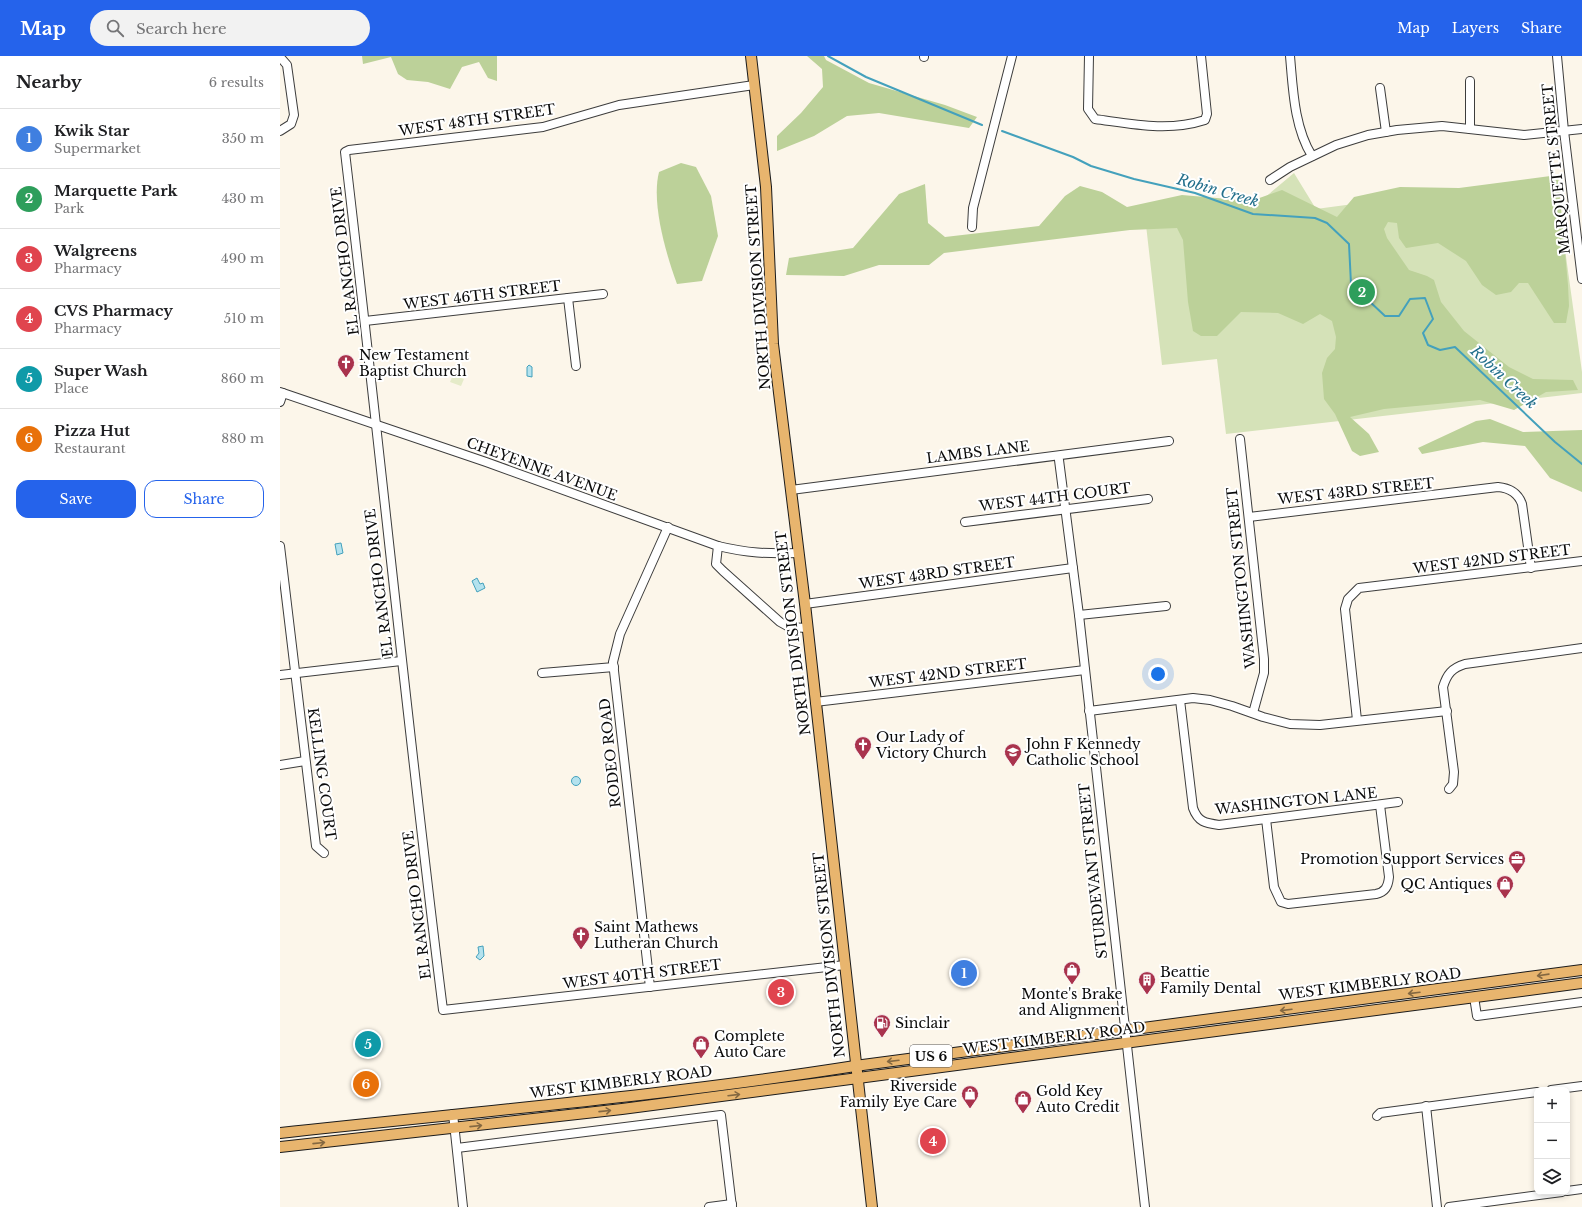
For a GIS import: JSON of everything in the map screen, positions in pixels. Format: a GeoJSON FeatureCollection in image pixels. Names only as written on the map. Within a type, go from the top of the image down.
{"type":"FeatureCollection","features":[{"type":"Feature","properties":{"kind":"main road","name":"NORTH DIVISION STREET"},"geometry":{"type":"LineString","coordinates":[[751,56],[766,186],[773,344],[805,604],[872,1207]]}},
{"type":"Feature","properties":{"kind":"main road","name":"WEST KIMBERLY ROAD"},"geometry":{"type":"LineString","coordinates":[[280,1133],[581,1102],[767,1080],[856,1066],[1582,970]]}},
{"type":"Feature","properties":{"kind":"main road","name":"WEST KIMBERLY ROAD"},"geometry":{"type":"LineString","coordinates":[[280,1147],[622,1109],[1582,983]]}},
{"type":"Feature","properties":{"kind":"street"},"geometry":{"type":"LineString","coordinates":[[972,228],[972,208],[1012,56]]}},
{"type":"Feature","properties":{"kind":"street"},"geometry":{"type":"LineString","coordinates":[[1089,56],[1088,108],[1095,119],[1162,127],[1195,123],[1205,120],[1207,114],[1201,56]]}},
{"type":"Feature","properties":{"kind":"street"},"geometry":{"type":"LineString","coordinates":[[1290,56],[1292,84],[1300,126],[1306,146],[1312,156]]}},
{"type":"Feature","properties":{"kind":"street","name":"MARQUETTE STREET"},"geometry":{"type":"LineString","coordinates":[[1557,56],[1564,131],[1582,279]]}},
{"type":"Feature","properties":{"kind":"street"},"geometry":{"type":"LineString","coordinates":[[280,57],[287,65],[294,115],[291,124],[280,132]]}},
{"type":"Feature","properties":{"kind":"street"},"geometry":{"type":"LineString","coordinates":[[1470,81],[1470,129]]}},
{"type":"Feature","properties":{"kind":"street","name":"WEST 48TH STREET"},"geometry":{"type":"LineString","coordinates":[[345,152],[364,148],[543,127],[619,105],[754,85]]}},
{"type":"Feature","properties":{"kind":"street"},"geometry":{"type":"LineString","coordinates":[[1380,88],[1386,132]]}},
{"type":"Feature","properties":{"kind":"street"},"geometry":{"type":"LineString","coordinates":[[1270,180],[1290,167],[1336,145],[1386,132],[1442,126],[1524,135],[1582,129]]}},
{"type":"Feature","properties":{"kind":"street","name":"EL RANCHO DRIVE"},"geometry":{"type":"LineString","coordinates":[[345,152],[365,321],[401,661],[443,1010]]}},
{"type":"Feature","properties":{"kind":"street","name":"WEST 46TH STREET"},"geometry":{"type":"LineString","coordinates":[[365,321],[603,294]]}},
{"type":"Feature","properties":{"kind":"street"},"geometry":{"type":"LineString","coordinates":[[568,298],[576,366]]}},
{"type":"Feature","properties":{"kind":"street"},"geometry":{"type":"LineString","coordinates":[[280,402],[281,393]]}},
{"type":"Feature","properties":{"kind":"street","name":"CHEYENNE AVENUE"},"geometry":{"type":"LineString","coordinates":[[281,393],[668,527],[718,546],[741,552],[757,554],[798,553]]}},
{"type":"Feature","properties":{"kind":"street","name":"WASHINGTON STREET"},"geometry":{"type":"LineString","coordinates":[[1240,439],[1264,659],[1264,673],[1253,713]]}},
{"type":"Feature","properties":{"kind":"street","name":"LAMBS LANE"},"geometry":{"type":"LineString","coordinates":[[791,490],[1169,441]]}},
{"type":"Feature","properties":{"kind":"street","name":"STURDEVANT STREET"},"geometry":{"type":"LineString","coordinates":[[1059,460],[1079,615],[1124,1031],[1145,1207]]}},
{"type":"Feature","properties":{"kind":"street","name":"WEST 43RD STREET"},"geometry":{"type":"LineString","coordinates":[[1249,517],[1498,487],[1506,488],[1520,498],[1531,568]]}},
{"type":"Feature","properties":{"kind":"street","name":"WEST 44TH COURT"},"geometry":{"type":"LineString","coordinates":[[965,522],[1148,499]]}},
{"type":"Feature","properties":{"kind":"street","name":"RODEO ROAD"},"geometry":{"type":"LineString","coordinates":[[650,987],[614,667],[617,642],[620,634],[668,527]]}},
{"type":"Feature","properties":{"kind":"street","name":"KELLING COURT"},"geometry":{"type":"LineString","coordinates":[[280,546],[316,846],[324,853]]}},
{"type":"Feature","properties":{"kind":"street"},"geometry":{"type":"LineString","coordinates":[[718,546],[716,564],[723,571],[780,622],[789,627],[807,628]]}},
{"type":"Feature","properties":{"kind":"street","name":"WEST 42ND STREET"},"geometry":{"type":"LineString","coordinates":[[1357,720],[1345,609],[1348,599],[1360,588],[1582,561]]}},
{"type":"Feature","properties":{"kind":"street","name":"WEST 43RD STREET"},"geometry":{"type":"LineString","coordinates":[[805,604],[1073,568]]}},
{"type":"Feature","properties":{"kind":"street"},"geometry":{"type":"LineString","coordinates":[[1079,615],[1166,606]]}},
{"type":"Feature","properties":{"kind":"street"},"geometry":{"type":"LineString","coordinates":[[1449,789],[1453,784],[1454,772],[1443,687],[1446,677],[1456,667],[1465,664],[1582,648]]}},
{"type":"Feature","properties":{"kind":"street"},"geometry":{"type":"LineString","coordinates":[[280,675],[401,661]]}},
{"type":"Feature","properties":{"kind":"street"},"geometry":{"type":"LineString","coordinates":[[542,673],[614,667]]}},
{"type":"Feature","properties":{"kind":"street","name":"WEST 42ND STREET"},"geometry":{"type":"LineString","coordinates":[[815,702],[1084,670]]}},
{"type":"Feature","properties":{"kind":"street"},"geometry":{"type":"LineString","coordinates":[[1089,711],[1193,698],[1210,700],[1290,724],[1320,725],[1447,711]]}},
{"type":"Feature","properties":{"kind":"street","name":"WASHINGTON LANE"},"geometry":{"type":"LineString","coordinates":[[1180,700],[1194,808],[1196,816],[1204,823],[1219,825],[1398,802]]}},
{"type":"Feature","properties":{"kind":"street"},"geometry":{"type":"LineString","coordinates":[[280,765],[306,761]]}},
{"type":"Feature","properties":{"kind":"street"},"geometry":{"type":"LineString","coordinates":[[1266,819],[1274,887],[1281,902],[1288,904],[1383,892],[1388,886],[1389,878],[1380,805]]}},
{"type":"Feature","properties":{"kind":"street","name":"WEST 40TH STREET"},"geometry":{"type":"LineString","coordinates":[[443,1010],[845,965]]}},
{"type":"Feature","properties":{"kind":"street","name":"WEST KIMBERLY ROAD"},"geometry":{"type":"LineString","coordinates":[[1474,997],[1477,1016],[1582,1002]]}},
{"type":"Feature","properties":{"kind":"street"},"geometry":{"type":"LineString","coordinates":[[1570,1088],[1582,1086]]}},
{"type":"Feature","properties":{"kind":"street"},"geometry":{"type":"LineString","coordinates":[[1377,1116],[1380,1113],[1426,1106],[1534,1092]]}},
{"type":"Feature","properties":{"kind":"street"},"geometry":{"type":"LineString","coordinates":[[1426,1106],[1438,1207]]}},
{"type":"Feature","properties":{"kind":"street"},"geometry":{"type":"LineString","coordinates":[[453,1114],[462,1207]]}},
{"type":"Feature","properties":{"kind":"street"},"geometry":{"type":"LineString","coordinates":[[457,1148],[721,1115],[732,1206],[709,1207]]}},
{"type":"Feature","properties":{"kind":"street"},"geometry":{"type":"LineString","coordinates":[[1570,1191],[1582,1189]]}},
{"type":"Feature","properties":{"kind":"street"},"geometry":{"type":"LineString","coordinates":[[1449,1207],[1539,1195]]}},
{"type":"Feature","properties":{"kind":"green space"},"geometry":{"type":"Polygon","coordinates":[[[362,56],[497,56],[497,81],[488,78],[479,62],[462,67],[450,89],[428,82],[407,80],[398,74],[391,57],[363,64],[362,56]]]}},
{"type":"Feature","properties":{"kind":"green space"},"geometry":{"type":"Polygon","coordinates":[[[807,56],[824,56],[826,60],[869,83],[945,105],[977,117],[969,128],[879,113],[847,116],[814,136],[777,151],[777,136],[801,113],[823,87],[822,69],[807,56]]]}},
{"type":"Feature","properties":{"kind":"green space"},"geometry":{"type":"Polygon","coordinates":[[[681,163],[696,167],[711,196],[718,236],[702,281],[677,284],[664,244],[658,213],[657,184],[659,172],[681,163]]]}},
{"type":"Feature","properties":{"kind":"green space"},"geometry":{"type":"Polygon","coordinates":[[[1294,173],[1316,209],[1555,177],[1582,372],[1582,393],[1226,434],[1217,359],[1162,365],[1146,225],[1245,214],[1294,173]]]}},
{"type":"Feature","properties":{"kind":"green space"},"geometry":{"type":"Polygon","coordinates":[[[1558,175],[1568,285],[1569,306],[1566,323],[1554,323],[1528,283],[1519,283],[1511,292],[1496,295],[1482,285],[1466,261],[1438,243],[1406,248],[1399,238],[1397,223],[1388,222],[1384,229],[1387,238],[1409,270],[1434,280],[1441,302],[1464,331],[1509,367],[1533,379],[1573,380],[1578,390],[1546,392],[1514,410],[1480,400],[1384,409],[1350,417],[1369,434],[1379,452],[1360,456],[1352,451],[1335,414],[1324,399],[1322,373],[1327,358],[1335,349],[1336,337],[1332,321],[1320,314],[1303,324],[1278,313],[1241,312],[1217,336],[1201,336],[1193,331],[1188,302],[1183,240],[1177,228],[1130,230],[944,253],[929,265],[879,265],[844,276],[786,275],[789,258],[853,248],[899,194],[925,184],[928,223],[945,237],[1039,226],[1065,196],[1080,186],[1102,192],[1127,207],[1182,195],[1251,201],[1282,190],[1337,217],[1354,197],[1400,187],[1459,188],[1558,175]]]}},
{"type":"Feature","properties":{"kind":"green space"},"geometry":{"type":"Polygon","coordinates":[[[453,375],[464,379],[461,386],[450,382],[453,375]]]}},
{"type":"Feature","properties":{"kind":"green space"},"geometry":{"type":"Polygon","coordinates":[[[1490,419],[1523,432],[1582,430],[1582,492],[1550,478],[1525,446],[1483,442],[1422,454],[1418,448],[1476,421],[1490,419]]]}},
{"type":"Feature","properties":{"kind":"water"},"geometry":{"type":"Polygon","coordinates":[[[529,365],[532,367],[532,377],[527,376],[527,367],[529,365]]]}},
{"type":"Feature","properties":{"kind":"water"},"geometry":{"type":"Polygon","coordinates":[[[341,543],[343,553],[337,555],[335,544],[341,543]]]}},
{"type":"Feature","properties":{"kind":"water"},"geometry":{"type":"Polygon","coordinates":[[[477,578],[480,584],[483,583],[485,588],[477,592],[472,581],[477,578]]]}},
{"type":"Feature","properties":{"kind":"water"},"geometry":{"type":"Polygon","coordinates":[[[574,777],[578,777],[580,781],[578,785],[574,785],[572,783],[572,779],[574,777]]]}},
{"type":"Feature","properties":{"kind":"water"},"geometry":{"type":"Polygon","coordinates":[[[483,946],[484,956],[480,960],[476,957],[479,953],[478,947],[483,946]]]}},
{"type":"Feature","properties":{"kind":"waterway","name":"Robin Creek"},"geometry":{"type":"LineString","coordinates":[[828,56],[866,77],[982,125]]}},
{"type":"Feature","properties":{"kind":"waterway","name":"Robin Creek"},"geometry":{"type":"LineString","coordinates":[[1002,131],[1073,157],[1091,166],[1134,179],[1195,193],[1253,214],[1315,218],[1327,223],[1349,244],[1351,284],[1385,316],[1399,316],[1410,299],[1425,298],[1433,319],[1423,333],[1428,345],[1440,350],[1455,347],[1555,442],[1582,464]]}},
{"type":"Feature","properties":{"kind":"place","name":"Marquette Park"},"geometry":{"type":"Point","coordinates":[1362,292]}},
{"type":"Feature","properties":{"kind":"place","name":"New Testament Baptist Church"},"geometry":{"type":"Point","coordinates":[346,378]}},
{"type":"Feature","properties":{"kind":"place","name":"Our Lady of Victory Church"},"geometry":{"type":"Point","coordinates":[863,760]}},
{"type":"Feature","properties":{"kind":"place","name":"John F Kennedy Catholic School"},"geometry":{"type":"Point","coordinates":[1013,767]}},
{"type":"Feature","properties":{"kind":"place","name":"Promotion Support Services"},"geometry":{"type":"Point","coordinates":[1517,874]}},
{"type":"Feature","properties":{"kind":"place","name":"QC Antiques"},"geometry":{"type":"Point","coordinates":[1505,899]}},
{"type":"Feature","properties":{"kind":"place","name":"Saint Mathews Lutheran Church"},"geometry":{"type":"Point","coordinates":[581,950]}},
{"type":"Feature","properties":{"kind":"place","name":"Kwik Star"},"geometry":{"type":"Point","coordinates":[964,973]}},
{"type":"Feature","properties":{"kind":"place","name":"Monte's Brake and Alignment"},"geometry":{"type":"Point","coordinates":[1072,985]}},
{"type":"Feature","properties":{"kind":"place","name":"Walgreens"},"geometry":{"type":"Point","coordinates":[781,992]}},
{"type":"Feature","properties":{"kind":"place","name":"Beattie Family Dental"},"geometry":{"type":"Point","coordinates":[1147,995]}},
{"type":"Feature","properties":{"kind":"place","name":"Sinclair"},"geometry":{"type":"Point","coordinates":[882,1038]}},
{"type":"Feature","properties":{"kind":"place","name":"Super Wash"},"geometry":{"type":"Point","coordinates":[368,1044]}},
{"type":"Feature","properties":{"kind":"place","name":"Complete Auto Care"},"geometry":{"type":"Point","coordinates":[701,1059]}},
{"type":"Feature","properties":{"kind":"place","name":"Pizza Hut"},"geometry":{"type":"Point","coordinates":[366,1084]}},
{"type":"Feature","properties":{"kind":"place","name":"Riverside Family Eye Care"},"geometry":{"type":"Point","coordinates":[970,1109]}},
{"type":"Feature","properties":{"kind":"place","name":"Gold Key Auto Credit"},"geometry":{"type":"Point","coordinates":[1023,1114]}},
{"type":"Feature","properties":{"kind":"place","name":"CVS Pharmacy"},"geometry":{"type":"Point","coordinates":[933,1141]}}]}
